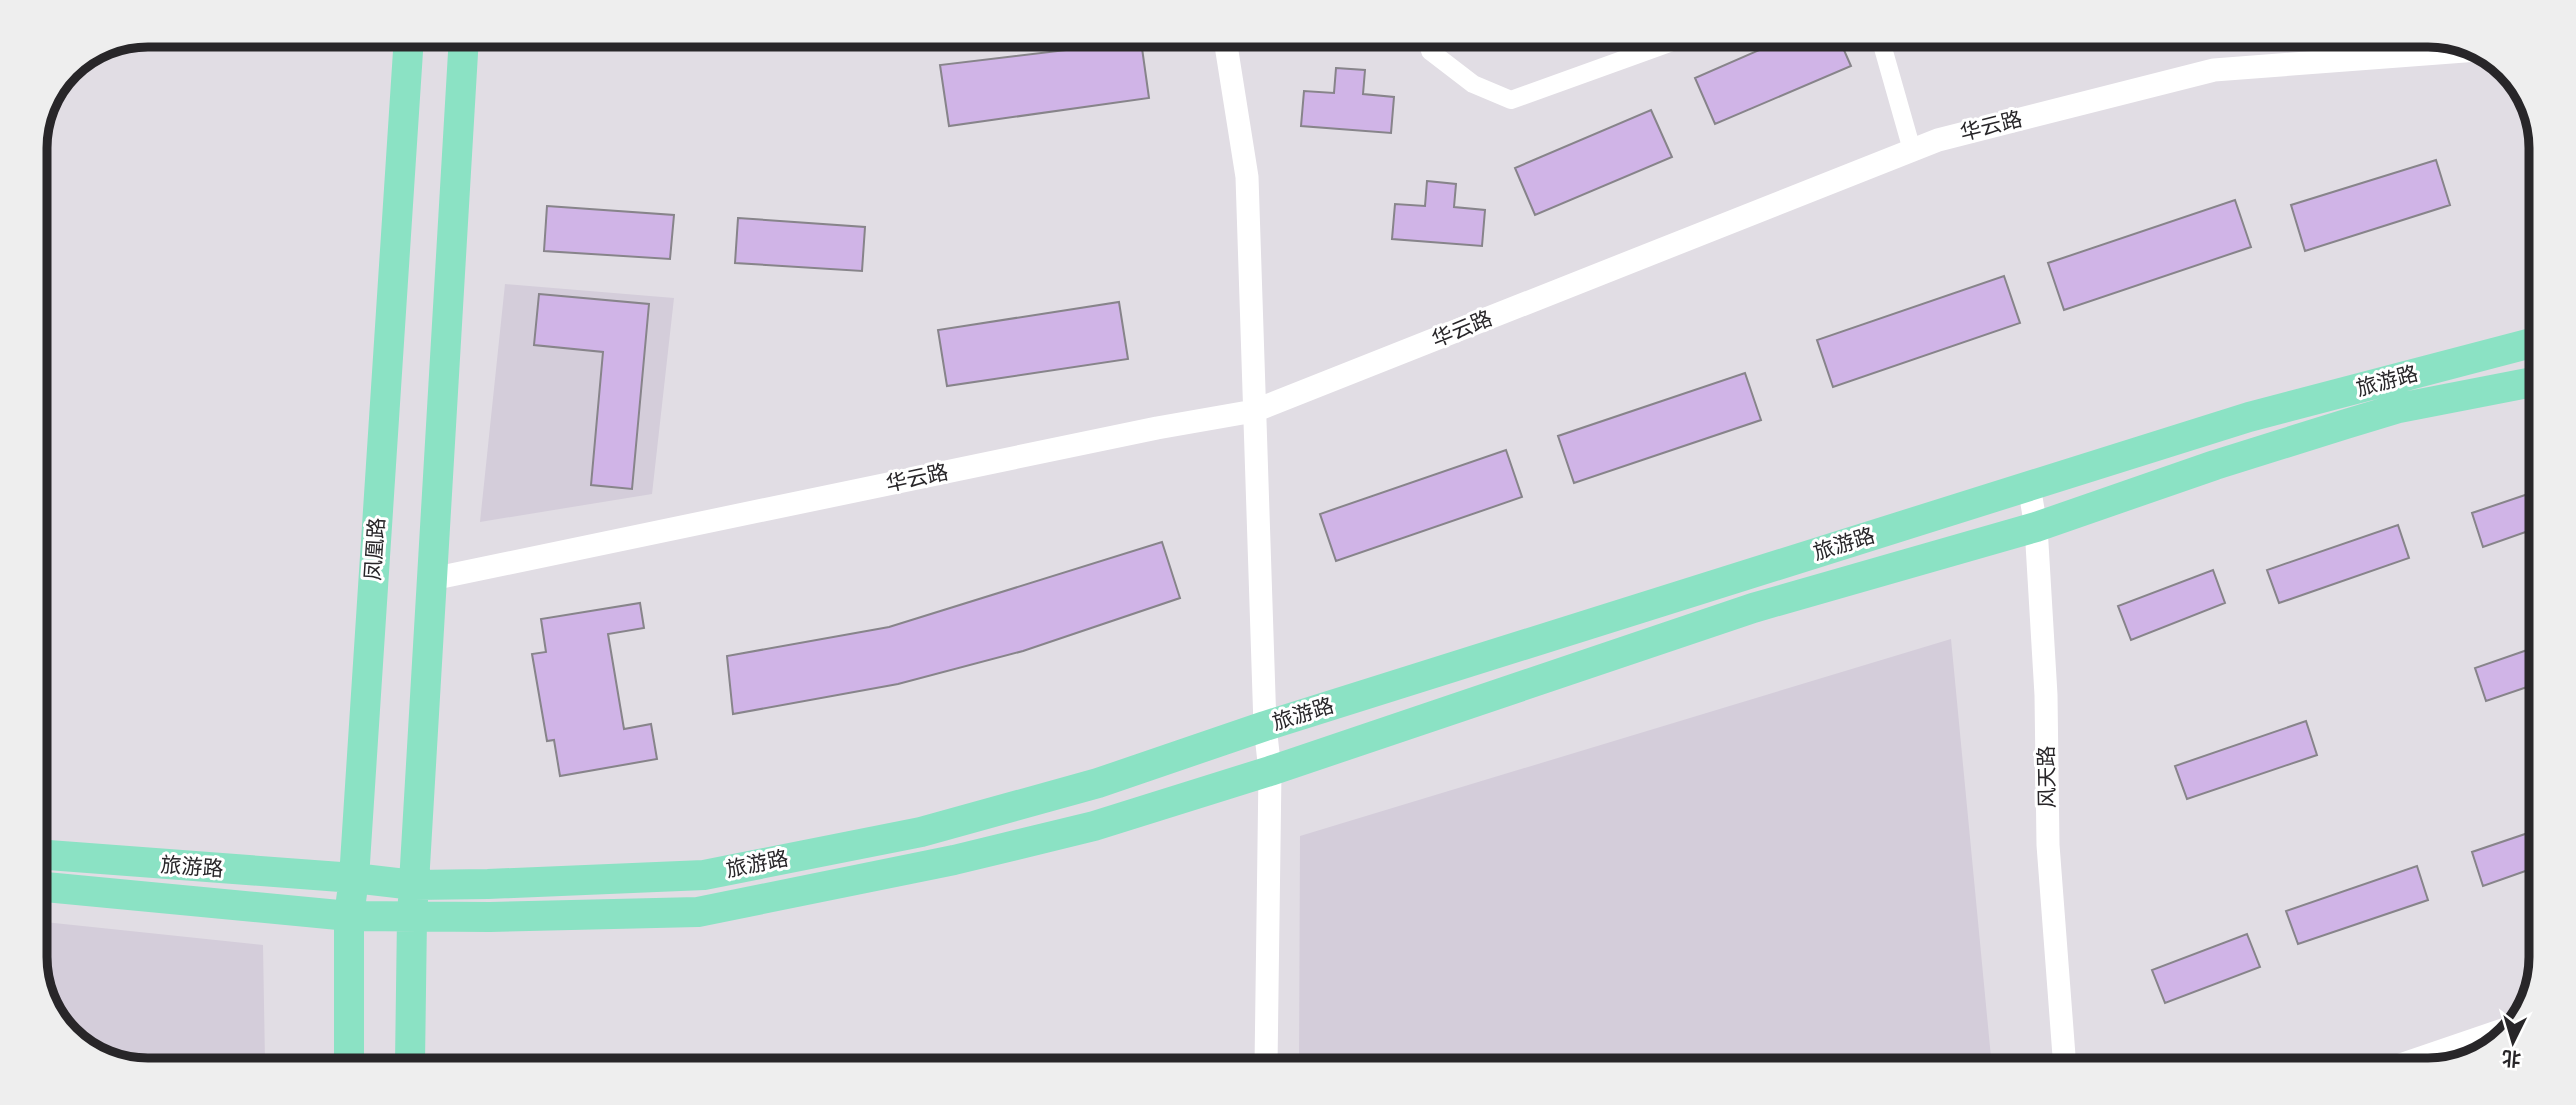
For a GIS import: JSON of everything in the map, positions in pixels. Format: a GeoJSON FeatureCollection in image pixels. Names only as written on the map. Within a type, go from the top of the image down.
{"type":"FeatureCollection","features":[{"type":"Feature","properties":{"kind":"main road","name":"凤凰路"},"geometry":{"type":"LineString","coordinates":[[349,1058],[349,916],[354,878],[408,47]]}},
{"type":"Feature","properties":{"kind":"main road"},"geometry":{"type":"LineString","coordinates":[[410,1058],[412,917],[463,47]]}},
{"type":"Feature","properties":{"kind":"main road","name":"旅游路"},"geometry":{"type":"LineString","coordinates":[[47,856],[354,878],[414,885],[690,875],[921,832],[1098,783],[1265,726],[2249,417],[2529,344]]}},
{"type":"Feature","properties":{"kind":"main road","name":"旅游路"},"geometry":{"type":"LineString","coordinates":[[47,887],[349,916],[698,912],[989,852],[1094,826],[1270,771],[1753,608],[2036,527],[2215,465],[2399,408],[2529,384]]}},
{"type":"Feature","properties":{"kind":"street"},"geometry":{"type":"LineString","coordinates":[[1226,47],[1247,177],[1265,726],[1270,771],[1266,1058]]}},
{"type":"Feature","properties":{"kind":"street"},"geometry":{"type":"LineString","coordinates":[[1429,47],[1430,51],[1473,84],[1511,100],[1658,47]]}},
{"type":"Feature","properties":{"kind":"street"},"geometry":{"type":"LineString","coordinates":[[1883,47],[1912,150]]}},
{"type":"Feature","properties":{"kind":"street","name":"华云路"},"geometry":{"type":"LineString","coordinates":[[432,579],[1157,428],[1254,411],[1938,139],[2214,70],[2456,52]]}},
{"type":"Feature","properties":{"kind":"street","name":"风天路"},"geometry":{"type":"LineString","coordinates":[[2029,486],[2036,527],[2046,695],[2048,845],[2063,1058]]}},
{"type":"Feature","properties":{"kind":"street"},"geometry":{"type":"LineString","coordinates":[[2421,1058],[2478,1039]]}},
{"type":"Feature","properties":{"kind":"shaded area"},"geometry":{"type":"Polygon","coordinates":[[[505,284],[674,298],[652,494],[480,522],[505,284]]]}},
{"type":"Feature","properties":{"kind":"shaded area"},"geometry":{"type":"Polygon","coordinates":[[[1951,639],[1991,1058],[1299,1058],[1300,836],[1951,639]]]}},
{"type":"Feature","properties":{"kind":"shaded area"},"geometry":{"type":"Polygon","coordinates":[[[47,922],[263,945],[265,1058],[129,1056],[110,1050],[87,1037],[61,1007],[49,976],[47,922]]]}},
{"type":"Feature","properties":{"kind":"building"},"geometry":{"type":"Polygon","coordinates":[[[1091,47],[1142,47],[1149,98],[949,126],[940,65],[1091,47]]]}},
{"type":"Feature","properties":{"kind":"building"},"geometry":{"type":"Polygon","coordinates":[[[1766,47],[1843,47],[1851,66],[1715,124],[1695,78],[1766,47]]]}},
{"type":"Feature","properties":{"kind":"building"},"geometry":{"type":"Polygon","coordinates":[[[1336,68],[1365,70],[1363,94],[1394,97],[1391,133],[1301,126],[1304,91],[1334,93],[1336,68]]]}},
{"type":"Feature","properties":{"kind":"building"},"geometry":{"type":"Polygon","coordinates":[[[1651,110],[1672,157],[1535,215],[1515,168],[1651,110]]]}},
{"type":"Feature","properties":{"kind":"building"},"geometry":{"type":"Polygon","coordinates":[[[2436,160],[2450,205],[2305,251],[2291,205],[2436,160]]]}},
{"type":"Feature","properties":{"kind":"building"},"geometry":{"type":"Polygon","coordinates":[[[1427,181],[1456,184],[1454,207],[1485,210],[1482,246],[1392,239],[1395,204],[1425,206],[1427,181]]]}},
{"type":"Feature","properties":{"kind":"building"},"geometry":{"type":"Polygon","coordinates":[[[2235,200],[2251,247],[2064,310],[2048,263],[2235,200]]]}},
{"type":"Feature","properties":{"kind":"building"},"geometry":{"type":"Polygon","coordinates":[[[547,206],[674,215],[670,259],[544,251],[547,206]]]}},
{"type":"Feature","properties":{"kind":"building"},"geometry":{"type":"Polygon","coordinates":[[[738,218],[865,227],[862,271],[735,263],[738,218]]]}},
{"type":"Feature","properties":{"kind":"building"},"geometry":{"type":"Polygon","coordinates":[[[2004,276],[2020,323],[1833,387],[1817,340],[2004,276]]]}},
{"type":"Feature","properties":{"kind":"building"},"geometry":{"type":"Polygon","coordinates":[[[539,294],[649,304],[632,489],[591,485],[603,352],[534,345],[539,294]]]}},
{"type":"Feature","properties":{"kind":"building"},"geometry":{"type":"Polygon","coordinates":[[[1119,302],[1128,359],[947,386],[938,330],[1119,302]]]}},
{"type":"Feature","properties":{"kind":"building"},"geometry":{"type":"Polygon","coordinates":[[[1745,373],[1761,420],[1574,483],[1558,436],[1745,373]]]}},
{"type":"Feature","properties":{"kind":"building"},"geometry":{"type":"Polygon","coordinates":[[[1506,450],[1522,497],[1336,561],[1320,514],[1506,450]]]}},
{"type":"Feature","properties":{"kind":"building"},"geometry":{"type":"Polygon","coordinates":[[[2529,494],[2529,531],[2483,547],[2472,513],[2529,494]]]}},
{"type":"Feature","properties":{"kind":"building"},"geometry":{"type":"Polygon","coordinates":[[[2398,525],[2409,558],[2279,603],[2267,570],[2398,525]]]}},
{"type":"Feature","properties":{"kind":"building"},"geometry":{"type":"Polygon","coordinates":[[[1162,542],[1180,598],[1023,651],[898,684],[733,714],[727,656],[889,627],[1162,542]]]}},
{"type":"Feature","properties":{"kind":"building"},"geometry":{"type":"Polygon","coordinates":[[[2213,570],[2225,603],[2131,640],[2118,606],[2213,570]]]}},
{"type":"Feature","properties":{"kind":"building"},"geometry":{"type":"Polygon","coordinates":[[[640,603],[644,628],[608,634],[624,729],[651,724],[657,759],[560,776],[554,740],[547,741],[532,654],[546,652],[541,619],[640,603]]]}},
{"type":"Feature","properties":{"kind":"building"},"geometry":{"type":"Polygon","coordinates":[[[2529,649],[2529,686],[2486,701],[2475,668],[2529,649]]]}},
{"type":"Feature","properties":{"kind":"building"},"geometry":{"type":"Polygon","coordinates":[[[2306,721],[2317,755],[2187,799],[2175,766],[2306,721]]]}},
{"type":"Feature","properties":{"kind":"building"},"geometry":{"type":"Polygon","coordinates":[[[2529,833],[2529,870],[2483,886],[2472,852],[2529,833]]]}},
{"type":"Feature","properties":{"kind":"building"},"geometry":{"type":"Polygon","coordinates":[[[2417,866],[2428,900],[2298,944],[2286,911],[2417,866]]]}},
{"type":"Feature","properties":{"kind":"building"},"geometry":{"type":"Polygon","coordinates":[[[2247,934],[2260,967],[2165,1003],[2152,970],[2247,934]]]}}]}
